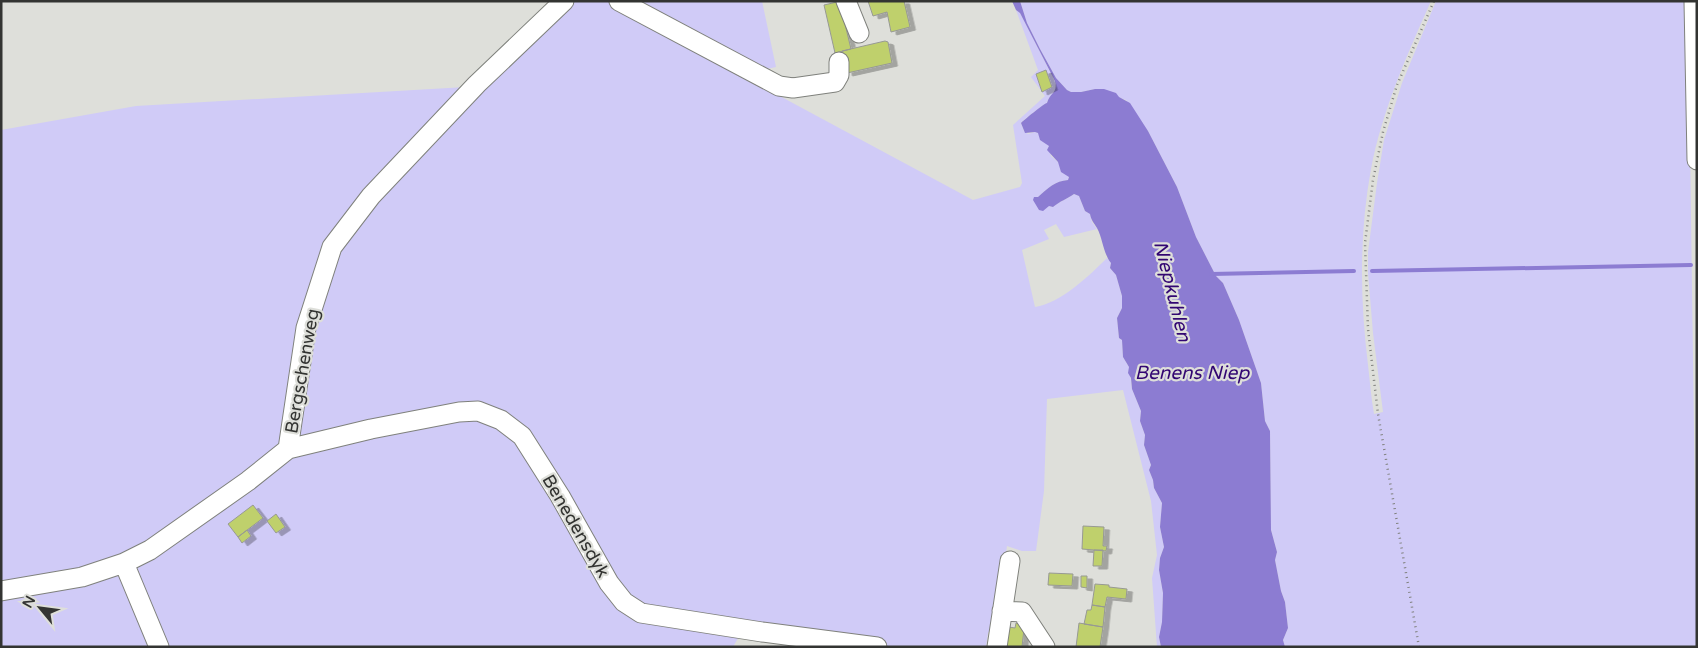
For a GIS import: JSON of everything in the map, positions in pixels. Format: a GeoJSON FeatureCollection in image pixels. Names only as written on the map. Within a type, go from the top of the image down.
{"type":"FeatureCollection","features":[{"type":"Feature","properties":{"kind":"street","name":"Bergschenweg"},"geometry":{"type":"LineString","coordinates":[[1,591],[82,577],[124,563],[150,550],[248,481],[288,449],[306,328],[332,247],[371,196],[477,84],[564,1]]}},
{"type":"Feature","properties":{"kind":"street"},"geometry":{"type":"LineString","coordinates":[[619,1],[779,86],[793,88],[835,82],[839,76],[839,62]]}},
{"type":"Feature","properties":{"kind":"street"},"geometry":{"type":"LineString","coordinates":[[846,1],[859,33]]}},
{"type":"Feature","properties":{"kind":"street"},"geometry":{"type":"LineString","coordinates":[[1694,1],[1697,160]]}},
{"type":"Feature","properties":{"kind":"street","name":"Benedensdyk"},"geometry":{"type":"LineString","coordinates":[[288,449],[371,429],[459,412],[478,411],[501,420],[522,436],[560,496],[609,583],[624,602],[641,613],[762,632],[878,647]]}},
{"type":"Feature","properties":{"kind":"street"},"geometry":{"type":"LineString","coordinates":[[997,647],[1010,561]]}},
{"type":"Feature","properties":{"kind":"street"},"geometry":{"type":"LineString","coordinates":[[124,563],[159,647]]}},
{"type":"Feature","properties":{"kind":"street"},"geometry":{"type":"LineString","coordinates":[[1002,611],[1022,612],[1046,647]]}},
{"type":"Feature","properties":{"kind":"path"},"geometry":{"type":"LineString","coordinates":[[1419,647],[1378,414],[1368,329],[1365,243],[1373,180],[1384,132],[1398,86],[1434,1]]}},
{"type":"Feature","properties":{"kind":"shaded area"},"geometry":{"type":"Polygon","coordinates":[[[570,1],[612,1],[763,87],[973,200],[1020,187],[1022,183],[1013,125],[1045,96],[1031,77],[1038,70],[1016,10],[1020,13],[1056,85],[1055,91],[1047,103],[1021,123],[1024,131],[1028,134],[1038,133],[1049,146],[1051,156],[1069,177],[1068,180],[1055,183],[1038,197],[1034,197],[1053,207],[1074,194],[1079,196],[1085,211],[1090,214],[1092,222],[1097,229],[1064,237],[1056,224],[1044,230],[1049,239],[1022,250],[1035,307],[1055,300],[1064,294],[1107,258],[1111,263],[1110,268],[1116,275],[1122,296],[1122,308],[1117,318],[1119,338],[1122,340],[1123,357],[1129,367],[1132,389],[1141,411],[1140,421],[1145,435],[1144,445],[1151,465],[1149,470],[1154,488],[1162,503],[1160,527],[1164,547],[1160,558],[1159,570],[1163,593],[1162,622],[1159,637],[1161,647],[1157,647],[1152,578],[1157,555],[1151,501],[1123,390],[1047,399],[1044,491],[1036,551],[1022,551],[1007,546],[997,622],[988,633],[986,647],[818,647],[741,633],[733,647],[1,647],[1,595],[83,582],[289,453],[313,328],[337,251],[375,199],[570,1]]]}},
{"type":"Feature","properties":{"kind":"shaded area"},"geometry":{"type":"Polygon","coordinates":[[[627,1],[762,1],[776,67],[758,71],[627,1]]]}},
{"type":"Feature","properties":{"kind":"shaded area"},"geometry":{"type":"Polygon","coordinates":[[[1020,1],[1431,1],[1388,105],[1376,147],[1367,193],[1364,218],[1362,292],[1365,341],[1374,414],[1383,412],[1368,273],[1368,252],[1377,183],[1384,140],[1402,83],[1436,1],[1688,1],[1697,647],[1285,647],[1283,640],[1288,628],[1285,602],[1281,591],[1275,560],[1277,552],[1271,530],[1270,431],[1265,421],[1261,383],[1239,320],[1223,283],[1216,276],[1196,237],[1177,187],[1148,131],[1126,100],[1095,89],[1081,92],[1067,90],[1056,78],[1040,49],[1027,23],[1020,1]]]}},
{"type":"Feature","properties":{"kind":"shaded area"},"geometry":{"type":"Polygon","coordinates":[[[466,87],[328,245],[287,426],[275,450],[262,466],[122,559],[1,585],[1,130],[136,106],[466,87]]]}},
{"type":"Feature","properties":{"kind":"water","name":"Benens Niep"},"geometry":{"type":"Polygon","coordinates":[[[1012,1],[1020,1],[1027,23],[1040,49],[1056,78],[1067,90],[1081,92],[1104,89],[1116,93],[1119,97],[1130,103],[1148,131],[1177,187],[1196,237],[1216,276],[1223,283],[1239,320],[1261,383],[1265,421],[1270,431],[1271,530],[1277,552],[1275,560],[1281,591],[1285,602],[1288,628],[1283,640],[1285,647],[1161,647],[1159,637],[1162,622],[1163,593],[1159,570],[1160,558],[1164,547],[1160,527],[1162,503],[1154,488],[1149,470],[1151,465],[1144,445],[1145,435],[1140,421],[1141,411],[1132,389],[1131,378],[1128,373],[1129,367],[1123,357],[1122,340],[1119,338],[1117,318],[1122,308],[1122,296],[1116,275],[1110,268],[1111,263],[1106,255],[1099,232],[1090,214],[1085,211],[1079,196],[1074,194],[1043,211],[1039,210],[1033,200],[1034,197],[1038,197],[1059,182],[1068,180],[1069,177],[1061,172],[1058,162],[1047,150],[1049,146],[1040,140],[1038,133],[1025,133],[1021,123],[1047,103],[1055,91],[1056,85],[1020,13],[1016,10],[1012,1]]]}},
{"type":"Feature","properties":{"kind":"building"},"geometry":{"type":"Polygon","coordinates":[[[868,1],[904,1],[910,27],[891,32],[887,12],[873,16],[868,1]]]}},
{"type":"Feature","properties":{"kind":"building"},"geometry":{"type":"Polygon","coordinates":[[[840,3],[851,49],[835,53],[824,5],[840,3]]]}},
{"type":"Feature","properties":{"kind":"building"},"geometry":{"type":"Polygon","coordinates":[[[885,41],[888,42],[892,63],[847,73],[842,51],[885,41]]]}},
{"type":"Feature","properties":{"kind":"building"},"geometry":{"type":"Polygon","coordinates":[[[1046,70],[1052,87],[1042,92],[1036,74],[1046,70]]]}},
{"type":"Feature","properties":{"kind":"building"},"geometry":{"type":"Polygon","coordinates":[[[253,505],[263,518],[238,537],[228,524],[253,505]]]}},
{"type":"Feature","properties":{"kind":"building"},"geometry":{"type":"Polygon","coordinates":[[[276,514],[285,527],[276,533],[267,521],[276,514]]]}},
{"type":"Feature","properties":{"kind":"building"},"geometry":{"type":"Polygon","coordinates":[[[1083,526],[1104,527],[1103,546],[1107,546],[1106,551],[1082,549],[1083,526]]]}},
{"type":"Feature","properties":{"kind":"building"},"geometry":{"type":"Polygon","coordinates":[[[247,530],[251,536],[242,543],[238,537],[247,530]]]}},
{"type":"Feature","properties":{"kind":"building"},"geometry":{"type":"Polygon","coordinates":[[[1094,550],[1103,550],[1102,566],[1093,566],[1094,550]]]}},
{"type":"Feature","properties":{"kind":"building"},"geometry":{"type":"Polygon","coordinates":[[[1049,573],[1073,574],[1072,586],[1048,585],[1049,573]]]}},
{"type":"Feature","properties":{"kind":"building"},"geometry":{"type":"Polygon","coordinates":[[[1081,576],[1087,576],[1087,588],[1081,587],[1081,576]]]}},
{"type":"Feature","properties":{"kind":"building"},"geometry":{"type":"Polygon","coordinates":[[[1095,584],[1127,589],[1126,599],[1107,597],[1105,607],[1092,605],[1095,584]]]}},
{"type":"Feature","properties":{"kind":"building"},"geometry":{"type":"Polygon","coordinates":[[[1092,605],[1105,607],[1103,627],[1084,624],[1087,610],[1091,610],[1092,605]]]}},
{"type":"Feature","properties":{"kind":"building"},"geometry":{"type":"Polygon","coordinates":[[[1016,623],[1022,624],[1021,628],[1024,629],[1022,647],[1006,647],[1009,627],[1015,628],[1016,623]]]}},
{"type":"Feature","properties":{"kind":"building"},"geometry":{"type":"Polygon","coordinates":[[[1079,623],[1103,627],[1100,647],[1076,647],[1079,623]]]}},
{"type":"Feature","properties":{"kind":"waterway"},"geometry":{"type":"LineString","coordinates":[[1372,271],[1691,265]]}},
{"type":"Feature","properties":{"kind":"waterway"},"geometry":{"type":"LineString","coordinates":[[1211,274],[1354,271]]}},
{"type":"Feature","properties":{"kind":"water label","name":"Niepkuhlen"},"geometry":{"type":"Point","coordinates":[1173,291]}}]}
